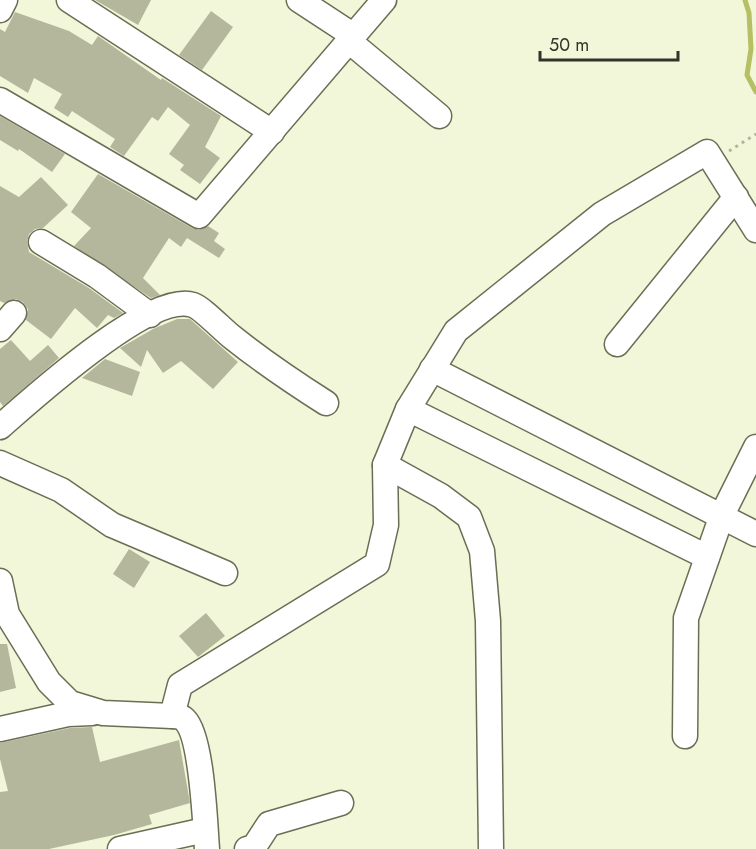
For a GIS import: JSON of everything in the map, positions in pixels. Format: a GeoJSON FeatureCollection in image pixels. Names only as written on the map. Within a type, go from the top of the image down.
{"type":"FeatureCollection","features":[{"type":"Feature","properties":{"kind":"street"},"geometry":{"type":"LineString","coordinates":[[0,10],[5,0]]}},
{"type":"Feature","properties":{"kind":"street"},"geometry":{"type":"LineString","coordinates":[[69,0],[272,132]]}},
{"type":"Feature","properties":{"kind":"street"},"geometry":{"type":"LineString","coordinates":[[299,0],[352,39],[439,116]]}},
{"type":"Feature","properties":{"kind":"street"},"geometry":{"type":"LineString","coordinates":[[0,100],[199,216],[384,0]]}},
{"type":"Feature","properties":{"kind":"street"},"geometry":{"type":"LineString","coordinates":[[172,716],[180,685],[377,564],[386,525],[385,465],[408,409],[456,331],[602,214],[706,152],[756,230]]}},
{"type":"Feature","properties":{"kind":"street"},"geometry":{"type":"LineString","coordinates":[[616,344],[736,197]]}},
{"type":"Feature","properties":{"kind":"street"},"geometry":{"type":"LineString","coordinates":[[41,242],[97,276],[150,315]]}},
{"type":"Feature","properties":{"kind":"street"},"geometry":{"type":"LineString","coordinates":[[0,427],[70,366],[107,340],[173,303],[195,305],[269,366],[326,403]]}},
{"type":"Feature","properties":{"kind":"street"},"geometry":{"type":"LineString","coordinates":[[432,369],[756,534]]}},
{"type":"Feature","properties":{"kind":"street"},"geometry":{"type":"LineString","coordinates":[[408,409],[707,557]]}},
{"type":"Feature","properties":{"kind":"street"},"geometry":{"type":"LineString","coordinates":[[685,736],[686,618],[722,515],[756,447]]}},
{"type":"Feature","properties":{"kind":"street"},"geometry":{"type":"LineString","coordinates":[[0,463],[61,490],[112,525],[225,573]]}},
{"type":"Feature","properties":{"kind":"street"},"geometry":{"type":"LineString","coordinates":[[385,465],[441,496],[469,517],[482,551],[488,621],[491,849]]}},
{"type":"Feature","properties":{"kind":"street"},"geometry":{"type":"LineString","coordinates":[[0,581],[7,614],[50,682],[70,703]]}},
{"type":"Feature","properties":{"kind":"street"},"geometry":{"type":"LineString","coordinates":[[0,715],[70,703],[103,712]]}},
{"type":"Feature","properties":{"kind":"street"},"geometry":{"type":"LineString","coordinates":[[0,729],[68,714],[103,712],[172,716],[181,717],[187,721],[194,741],[204,805],[206,839],[120,849]]}},
{"type":"Feature","properties":{"kind":"street"},"geometry":{"type":"LineString","coordinates":[[246,849],[254,847],[269,824],[341,803]]}},
{"type":"Feature","properties":{"kind":"path"},"geometry":{"type":"LineString","coordinates":[[712,161],[756,134]]}},
{"type":"Feature","properties":{"kind":"building"},"geometry":{"type":"Polygon","coordinates":[[[95,0],[151,0],[138,25],[95,0]]]}},
{"type":"Feature","properties":{"kind":"building"},"geometry":{"type":"Polygon","coordinates":[[[211,11],[233,27],[202,70],[179,55],[211,11]]]}},
{"type":"Feature","properties":{"kind":"building"},"geometry":{"type":"Polygon","coordinates":[[[15,12],[69,31],[92,45],[98,36],[161,80],[162,78],[221,116],[205,147],[220,158],[200,184],[180,170],[184,165],[169,154],[190,125],[168,107],[158,121],[152,117],[124,156],[110,147],[115,139],[72,111],[68,117],[54,108],[62,94],[34,78],[28,93],[0,76],[0,29],[5,32],[15,12]]]}},
{"type":"Feature","properties":{"kind":"building"},"geometry":{"type":"Polygon","coordinates":[[[0,116],[65,154],[52,172],[19,149],[18,151],[0,140],[0,116]]]}},
{"type":"Feature","properties":{"kind":"building"},"geometry":{"type":"Polygon","coordinates":[[[98,174],[192,228],[199,230],[208,226],[219,233],[214,241],[225,249],[219,258],[187,238],[181,247],[169,238],[143,278],[160,295],[151,298],[74,246],[91,228],[71,212],[98,174]]]}},
{"type":"Feature","properties":{"kind":"building"},"geometry":{"type":"Polygon","coordinates":[[[41,177],[68,205],[43,228],[35,229],[29,234],[27,242],[29,252],[89,288],[123,313],[114,318],[108,315],[97,328],[75,308],[51,339],[26,320],[28,309],[23,302],[16,299],[4,303],[0,301],[0,186],[19,197],[41,177]]]}},
{"type":"Feature","properties":{"kind":"building"},"geometry":{"type":"Polygon","coordinates":[[[177,319],[190,319],[238,362],[213,389],[181,361],[163,373],[147,350],[141,367],[120,348],[153,329],[177,319]]]}},
{"type":"Feature","properties":{"kind":"building"},"geometry":{"type":"Polygon","coordinates":[[[11,340],[30,361],[48,345],[59,358],[3,406],[0,402],[0,349],[11,340]]]}},
{"type":"Feature","properties":{"kind":"building"},"geometry":{"type":"Polygon","coordinates":[[[105,359],[140,372],[132,396],[82,378],[105,359]]]}},
{"type":"Feature","properties":{"kind":"building"},"geometry":{"type":"Polygon","coordinates":[[[129,549],[150,562],[134,588],[113,574],[129,549]]]}},
{"type":"Feature","properties":{"kind":"building"},"geometry":{"type":"Polygon","coordinates":[[[206,613],[225,636],[198,657],[179,636],[206,613]]]}},
{"type":"Feature","properties":{"kind":"building"},"geometry":{"type":"Polygon","coordinates":[[[0,644],[7,644],[16,688],[0,692],[0,644]]]}},
{"type":"Feature","properties":{"kind":"building"},"geometry":{"type":"Polygon","coordinates":[[[92,727],[100,762],[179,740],[190,803],[149,815],[152,824],[114,835],[49,849],[0,849],[0,792],[8,791],[0,759],[0,743],[70,728],[92,727]]]}},
{"type":"Feature","properties":{"kind":"waterway"},"geometry":{"type":"LineString","coordinates":[[745,0],[749,13],[751,49],[747,75],[756,92]]}}]}
